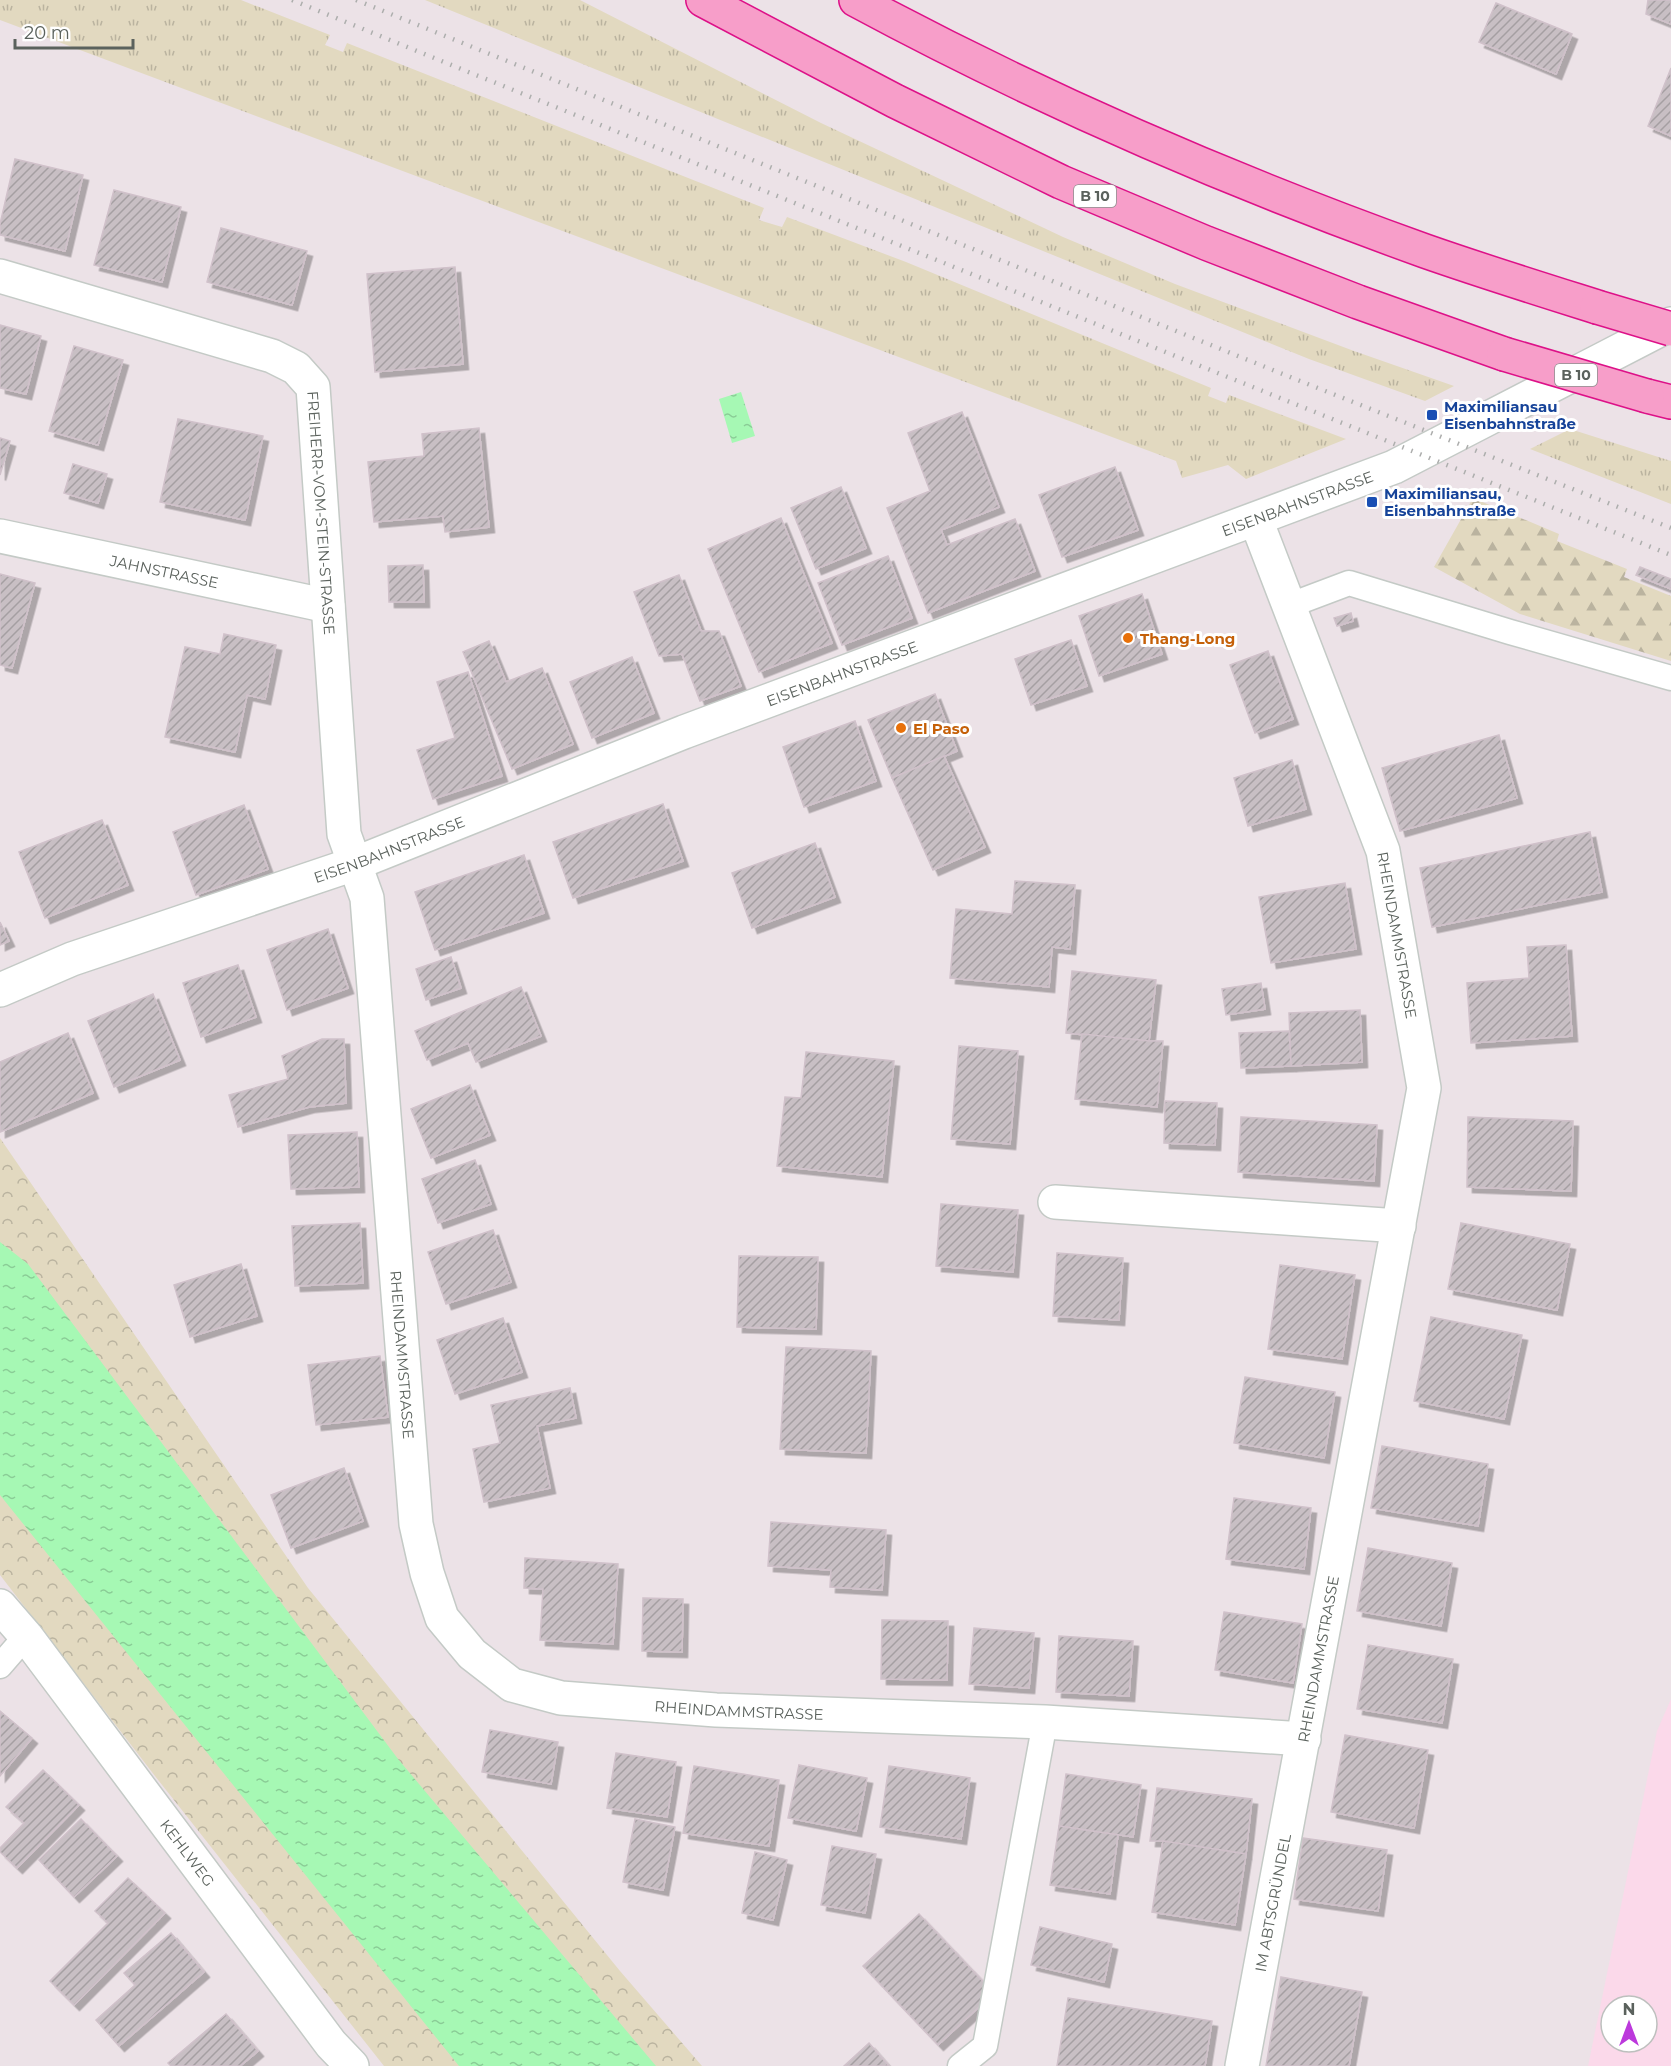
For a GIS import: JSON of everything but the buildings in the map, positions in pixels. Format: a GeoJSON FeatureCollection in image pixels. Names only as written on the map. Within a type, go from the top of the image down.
{"type":"FeatureCollection","features":[{"type":"Feature","properties":{"kind":"highway","name":"B 10"},"geometry":{"type":"LineString","coordinates":[[703,0],[895,101],[1061,182],[1358,302],[1504,354],[1659,399]]}},
{"type":"Feature","properties":{"kind":"highway"},"geometry":{"type":"LineString","coordinates":[[856,0],[911,30],[1115,127],[1276,194],[1425,251],[1597,308],[1671,329]]}},
{"type":"Feature","properties":{"kind":"street","name":"FREIHERR-VOM-STEIN-STRASSE"},"geometry":{"type":"LineString","coordinates":[[0,276],[272,356],[296,368],[313,387],[344,834],[354,864]]}},
{"type":"Feature","properties":{"kind":"street","name":"EISENBAHNSTRASSE"},"geometry":{"type":"LineString","coordinates":[[0,990],[72,959],[354,864],[684,732],[1394,467],[1671,324]]}},
{"type":"Feature","properties":{"kind":"street","name":"RHEINDAMMSTRASSE"},"geometry":{"type":"LineString","coordinates":[[354,864],[367,898],[416,1524],[427,1573],[442,1618],[472,1654],[512,1684],[561,1698],[716,1710],[1045,1722],[1304,1739],[1424,1088],[1383,851],[1256,520]]}},
{"type":"Feature","properties":{"kind":"street","name":"JAHNSTRASSE"},"geometry":{"type":"LineString","coordinates":[[0,536],[328,606]]}},
{"type":"Feature","properties":{"kind":"street"},"geometry":{"type":"LineString","coordinates":[[1055,1202],[1399,1226]]}},
{"type":"Feature","properties":{"kind":"street","name":"KEHLWEG"},"geometry":{"type":"LineString","coordinates":[[0,1606],[26,1636],[331,2044],[352,2066]]}},
{"type":"Feature","properties":{"kind":"street","name":"IM ABTSGRÜNDEL"},"geometry":{"type":"LineString","coordinates":[[1242,2066],[1304,1739]]}},
{"type":"Feature","properties":{"kind":"lane"},"geometry":{"type":"LineString","coordinates":[[1288,606],[1349,582],[1510,632],[1671,678]]}},
{"type":"Feature","properties":{"kind":"lane"},"geometry":{"type":"LineString","coordinates":[[0,1666],[26,1636]]}},
{"type":"Feature","properties":{"kind":"lane"},"geometry":{"type":"LineString","coordinates":[[960,2066],[985,2046],[1045,1722]]}},
{"type":"Feature","properties":{"kind":"shaded area"},"geometry":{"type":"Polygon","coordinates":[[[1671,1699],[1671,2066],[1588,2066],[1599,2013],[1599,2054],[1659,2054],[1659,1994],[1603,1994],[1657,1731],[1671,1699]]]}},
{"type":"Feature","properties":{"kind":"green space"},"geometry":{"type":"Polygon","coordinates":[[[0,0],[241,0],[330,35],[325,45],[343,52],[347,43],[764,208],[759,220],[782,227],[787,217],[906,262],[1211,388],[1208,396],[1226,403],[1229,395],[1346,439],[1246,479],[1228,465],[1182,478],[1176,461],[0,20],[0,0]]]}},
{"type":"Feature","properties":{"kind":"green space"},"geometry":{"type":"Polygon","coordinates":[[[425,0],[580,0],[821,123],[1063,237],[1175,284],[1454,386],[1425,401],[1309,359],[425,0]]]}},
{"type":"Feature","properties":{"kind":"green space"},"geometry":{"type":"Polygon","coordinates":[[[1570,429],[1671,461],[1671,504],[1530,449],[1570,429]]]}},
{"type":"Feature","properties":{"kind":"green space"},"geometry":{"type":"Polygon","coordinates":[[[1473,498],[1559,534],[1557,541],[1627,569],[1624,577],[1671,596],[1671,661],[1520,614],[1434,567],[1473,498]]]}},
{"type":"Feature","properties":{"kind":"green space"},"geometry":{"type":"Polygon","coordinates":[[[0,1138],[308,1588],[620,1971],[702,2066],[384,2066],[0,1575],[0,1138]]]}},
{"type":"Feature","properties":{"kind":"water"},"geometry":{"type":"Polygon","coordinates":[[[741,392],[755,436],[732,443],[719,399],[741,392]]]}},
{"type":"Feature","properties":{"kind":"water"},"geometry":{"type":"Polygon","coordinates":[[[0,1242],[28,1264],[398,1759],[656,2066],[459,2066],[0,1495],[0,1242]]]}},
{"type":"Feature","properties":{"kind":"railway"},"geometry":{"type":"LineString","coordinates":[[292,0],[1671,555]]}},
{"type":"Feature","properties":{"kind":"railway"},"geometry":{"type":"LineString","coordinates":[[356,0],[1300,381],[1671,528]]}},
{"type":"Feature","properties":{"kind":"place","name":"Maximiliansau Eisenbahnstraße"},"geometry":{"type":"Point","coordinates":[1432,415]}},
{"type":"Feature","properties":{"kind":"place","name":"Maximiliansau, Eisenbahnstraße"},"geometry":{"type":"Point","coordinates":[1372,502]}},
{"type":"Feature","properties":{"kind":"place","name":"Thang-Long"},"geometry":{"type":"Point","coordinates":[1128,638]}},
{"type":"Feature","properties":{"kind":"place","name":"El Paso"},"geometry":{"type":"Point","coordinates":[901,728]}}]}
